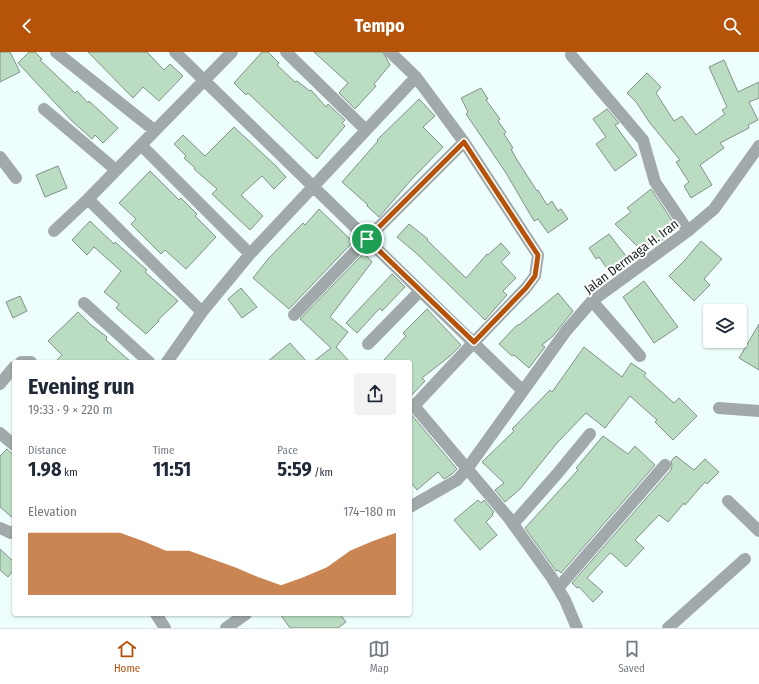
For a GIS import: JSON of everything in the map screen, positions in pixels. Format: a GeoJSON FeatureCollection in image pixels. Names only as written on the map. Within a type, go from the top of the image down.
{"type":"FeatureCollection","features":[{"type":"Feature","properties":{"kind":"street"},"geometry":{"type":"LineString","coordinates":[[56,52],[154,130]]}},
{"type":"Feature","properties":{"kind":"street"},"geometry":{"type":"LineString","coordinates":[[175,52],[313,188],[474,342],[522,391]]}},
{"type":"Feature","properties":{"kind":"street"},"geometry":{"type":"LineString","coordinates":[[54,230],[88,199],[232,52]]}},
{"type":"Feature","properties":{"kind":"street"},"geometry":{"type":"LineString","coordinates":[[286,52],[366,130]]}},
{"type":"Feature","properties":{"kind":"street"},"geometry":{"type":"LineString","coordinates":[[390,52],[416,77],[464,142],[538,255],[535,276],[526,288],[414,406],[513,524],[558,588],[577,628]]}},
{"type":"Feature","properties":{"kind":"street"},"geometry":{"type":"LineString","coordinates":[[572,55],[643,140],[655,182],[688,231]]}},
{"type":"Feature","properties":{"kind":"street"},"geometry":{"type":"LineString","coordinates":[[168,360],[202,312],[250,254],[416,77]]}},
{"type":"Feature","properties":{"kind":"street"},"geometry":{"type":"LineString","coordinates":[[44,110],[116,170]]}},
{"type":"Feature","properties":{"kind":"street"},"geometry":{"type":"LineString","coordinates":[[294,315],[464,142]]}},
{"type":"Feature","properties":{"kind":"street"},"geometry":{"type":"LineString","coordinates":[[141,145],[250,254]]}},
{"type":"Feature","properties":{"kind":"street","name":"Jalan Dermaga H. Iran"},"geometry":{"type":"LineString","coordinates":[[412,506],[457,480],[566,331],[592,301],[688,231],[714,209],[757,154]]}},
{"type":"Feature","properties":{"kind":"street"},"geometry":{"type":"LineString","coordinates":[[0,157],[16,178]]}},
{"type":"Feature","properties":{"kind":"street"},"geometry":{"type":"LineString","coordinates":[[88,199],[202,312]]}},
{"type":"Feature","properties":{"kind":"street"},"geometry":{"type":"LineString","coordinates":[[368,344],[420,291]]}},
{"type":"Feature","properties":{"kind":"street"},"geometry":{"type":"LineString","coordinates":[[592,301],[640,356]]}},
{"type":"Feature","properties":{"kind":"street"},"geometry":{"type":"LineString","coordinates":[[84,303],[147,360]]}},
{"type":"Feature","properties":{"kind":"street"},"geometry":{"type":"LineString","coordinates":[[0,384],[12,369]]}},
{"type":"Feature","properties":{"kind":"street"},"geometry":{"type":"LineString","coordinates":[[719,408],[759,411]]}},
{"type":"Feature","properties":{"kind":"street"},"geometry":{"type":"LineString","coordinates":[[0,433],[12,443]]}},
{"type":"Feature","properties":{"kind":"street"},"geometry":{"type":"LineString","coordinates":[[513,524],[590,434]]}},
{"type":"Feature","properties":{"kind":"street"},"geometry":{"type":"LineString","coordinates":[[558,588],[665,465]]}},
{"type":"Feature","properties":{"kind":"street"},"geometry":{"type":"LineString","coordinates":[[728,501],[759,531]]}},
{"type":"Feature","properties":{"kind":"street"},"geometry":{"type":"LineString","coordinates":[[0,528],[10,533],[12,532]]}},
{"type":"Feature","properties":{"kind":"street"},"geometry":{"type":"LineString","coordinates":[[668,628],[745,559]]}},
{"type":"Feature","properties":{"kind":"street"},"geometry":{"type":"LineString","coordinates":[[157,616],[165,628]]}},
{"type":"Feature","properties":{"kind":"street"},"geometry":{"type":"LineString","coordinates":[[226,628],[243,616]]}},
{"type":"Feature","properties":{"kind":"building"},"geometry":{"type":"Polygon","coordinates":[[[0,52],[10,52],[20,72],[0,82],[0,52]]]}},
{"type":"Feature","properties":{"kind":"building"},"geometry":{"type":"Polygon","coordinates":[[[29,52],[35,52],[42,59],[40,60],[75,93],[77,91],[88,103],[89,101],[118,128],[103,143],[95,135],[92,139],[71,120],[18,63],[29,52]]]}},
{"type":"Feature","properties":{"kind":"building"},"geometry":{"type":"Polygon","coordinates":[[[88,52],[147,52],[164,70],[170,64],[183,76],[159,101],[143,87],[133,98],[88,52]]]}},
{"type":"Feature","properties":{"kind":"building"},"geometry":{"type":"Polygon","coordinates":[[[262,52],[268,52],[279,63],[277,65],[295,82],[297,81],[310,91],[311,90],[326,107],[328,104],[345,120],[342,123],[345,126],[317,159],[248,93],[246,95],[234,83],[262,52]]]}},
{"type":"Feature","properties":{"kind":"building"},"geometry":{"type":"Polygon","coordinates":[[[314,52],[383,52],[390,65],[374,84],[376,86],[355,109],[339,93],[348,83],[314,52]]]}},
{"type":"Feature","properties":{"kind":"building"},"geometry":{"type":"Polygon","coordinates":[[[724,60],[738,92],[759,82],[759,98],[749,102],[758,120],[748,125],[749,128],[720,143],[724,148],[700,165],[712,185],[691,198],[684,186],[689,182],[676,162],[680,160],[650,123],[636,102],[627,93],[647,73],[661,87],[656,93],[674,121],[682,116],[696,135],[725,114],[722,110],[727,107],[709,67],[724,60]]]}},
{"type":"Feature","properties":{"kind":"building"},"geometry":{"type":"Polygon","coordinates":[[[481,88],[488,99],[486,100],[500,119],[498,121],[506,132],[504,134],[513,148],[511,149],[537,191],[538,190],[547,205],[552,201],[558,211],[561,209],[568,219],[548,233],[538,219],[534,221],[506,173],[466,114],[468,112],[461,98],[481,88]]]}},
{"type":"Feature","properties":{"kind":"building"},"geometry":{"type":"Polygon","coordinates":[[[419,99],[435,116],[423,127],[443,147],[412,179],[379,217],[342,182],[378,141],[377,140],[419,99]]]}},
{"type":"Feature","properties":{"kind":"building"},"geometry":{"type":"Polygon","coordinates":[[[607,109],[619,123],[615,125],[637,155],[615,171],[596,144],[606,137],[593,119],[607,109]]]}},
{"type":"Feature","properties":{"kind":"building"},"geometry":{"type":"Polygon","coordinates":[[[234,127],[286,177],[274,189],[262,176],[241,195],[263,216],[250,230],[212,194],[217,189],[194,169],[195,168],[184,158],[186,156],[174,144],[183,135],[205,156],[234,127]]]}},
{"type":"Feature","properties":{"kind":"building"},"geometry":{"type":"Polygon","coordinates":[[[58,166],[67,188],[45,197],[36,175],[58,166]]]}},
{"type":"Feature","properties":{"kind":"building"},"geometry":{"type":"Polygon","coordinates":[[[150,171],[179,200],[181,198],[197,214],[195,216],[216,237],[186,269],[165,250],[161,254],[131,224],[136,219],[119,203],[150,171]]]}},
{"type":"Feature","properties":{"kind":"building"},"geometry":{"type":"Polygon","coordinates":[[[651,189],[677,228],[667,234],[668,236],[657,244],[654,240],[641,250],[615,224],[631,212],[627,208],[651,189]]]}},
{"type":"Feature","properties":{"kind":"building"},"geometry":{"type":"Polygon","coordinates":[[[319,209],[353,242],[289,309],[253,278],[268,259],[303,223],[305,225],[319,209]]]}},
{"type":"Feature","properties":{"kind":"building"},"geometry":{"type":"Polygon","coordinates":[[[90,221],[114,244],[115,242],[147,270],[145,272],[178,301],[146,334],[116,308],[119,304],[104,292],[121,271],[94,247],[87,255],[72,240],[90,221]]]}},
{"type":"Feature","properties":{"kind":"building"},"geometry":{"type":"Polygon","coordinates":[[[409,224],[428,239],[427,240],[466,278],[487,254],[488,255],[501,243],[510,253],[501,262],[516,278],[503,291],[507,295],[485,320],[416,253],[397,237],[409,224]]]}},
{"type":"Feature","properties":{"kind":"building"},"geometry":{"type":"Polygon","coordinates":[[[609,234],[629,260],[610,273],[599,257],[596,259],[589,248],[609,234]]]}},
{"type":"Feature","properties":{"kind":"building"},"geometry":{"type":"Polygon","coordinates":[[[701,241],[722,259],[704,279],[710,285],[694,301],[669,276],[701,241]]]}},
{"type":"Feature","properties":{"kind":"building"},"geometry":{"type":"Polygon","coordinates":[[[364,253],[372,262],[330,317],[348,332],[336,347],[348,360],[316,360],[331,348],[300,319],[364,253]]]}},
{"type":"Feature","properties":{"kind":"building"},"geometry":{"type":"Polygon","coordinates":[[[392,274],[405,287],[382,311],[380,308],[357,333],[346,323],[392,274]]]}},
{"type":"Feature","properties":{"kind":"building"},"geometry":{"type":"Polygon","coordinates":[[[644,281],[678,327],[654,343],[623,297],[644,281]]]}},
{"type":"Feature","properties":{"kind":"building"},"geometry":{"type":"Polygon","coordinates":[[[241,288],[257,307],[242,318],[228,299],[241,288]]]}},
{"type":"Feature","properties":{"kind":"building"},"geometry":{"type":"Polygon","coordinates":[[[558,293],[573,311],[553,336],[542,345],[545,347],[529,368],[514,355],[512,356],[499,344],[517,325],[519,325],[558,293]]]}},
{"type":"Feature","properties":{"kind":"building"},"geometry":{"type":"Polygon","coordinates":[[[20,296],[27,311],[13,318],[6,302],[20,296]]]}},
{"type":"Feature","properties":{"kind":"building"},"geometry":{"type":"Polygon","coordinates":[[[427,309],[461,345],[450,356],[422,378],[425,381],[412,395],[412,360],[384,360],[406,336],[403,333],[427,309]]]}},
{"type":"Feature","properties":{"kind":"building"},"geometry":{"type":"Polygon","coordinates":[[[78,312],[90,324],[107,337],[106,340],[129,360],[57,360],[62,355],[48,341],[78,312]]]}},
{"type":"Feature","properties":{"kind":"building"},"geometry":{"type":"Polygon","coordinates":[[[759,324],[759,370],[739,358],[745,348],[747,348],[747,344],[759,324]]]}},
{"type":"Feature","properties":{"kind":"building"},"geometry":{"type":"Polygon","coordinates":[[[290,343],[305,360],[269,360],[290,343]]]}},
{"type":"Feature","properties":{"kind":"building"},"geometry":{"type":"Polygon","coordinates":[[[584,347],[622,377],[631,363],[646,373],[644,376],[674,403],[679,398],[697,416],[673,440],[655,422],[657,420],[630,396],[605,428],[586,413],[557,443],[520,489],[505,502],[495,490],[504,483],[482,462],[514,431],[512,429],[550,390],[552,392],[584,347]]]}},
{"type":"Feature","properties":{"kind":"building"},"geometry":{"type":"Polygon","coordinates":[[[412,415],[457,469],[444,479],[438,472],[417,490],[412,484],[412,415]]]}},
{"type":"Feature","properties":{"kind":"building"},"geometry":{"type":"Polygon","coordinates":[[[603,436],[628,454],[635,446],[655,465],[561,573],[558,570],[556,571],[525,528],[578,470],[576,468],[603,436]]]}},
{"type":"Feature","properties":{"kind":"building"},"geometry":{"type":"Polygon","coordinates":[[[7,449],[12,454],[12,517],[0,507],[0,456],[7,449]]]}},
{"type":"Feature","properties":{"kind":"building"},"geometry":{"type":"Polygon","coordinates":[[[676,456],[694,470],[705,459],[719,472],[707,484],[705,482],[668,522],[659,515],[635,540],[644,548],[626,567],[611,553],[609,554],[587,578],[603,592],[593,602],[579,587],[577,588],[572,583],[671,470],[671,461],[676,456]]]}},
{"type":"Feature","properties":{"kind":"building"},"geometry":{"type":"Polygon","coordinates":[[[478,500],[481,503],[484,500],[494,512],[486,522],[497,535],[480,550],[454,520],[478,500]]]}},
{"type":"Feature","properties":{"kind":"building"},"geometry":{"type":"Polygon","coordinates":[[[0,549],[12,560],[12,572],[8,577],[0,570],[0,549]]]}},
{"type":"Feature","properties":{"kind":"building"},"geometry":{"type":"Polygon","coordinates":[[[281,616],[342,616],[346,622],[338,628],[290,628],[281,616]]]}},
{"type":"Feature","properties":{"kind":"route"},"geometry":{"type":"LineString","coordinates":[[464,142],[538,255],[535,276],[526,288],[474,342],[367,239],[464,142]]}}]}
